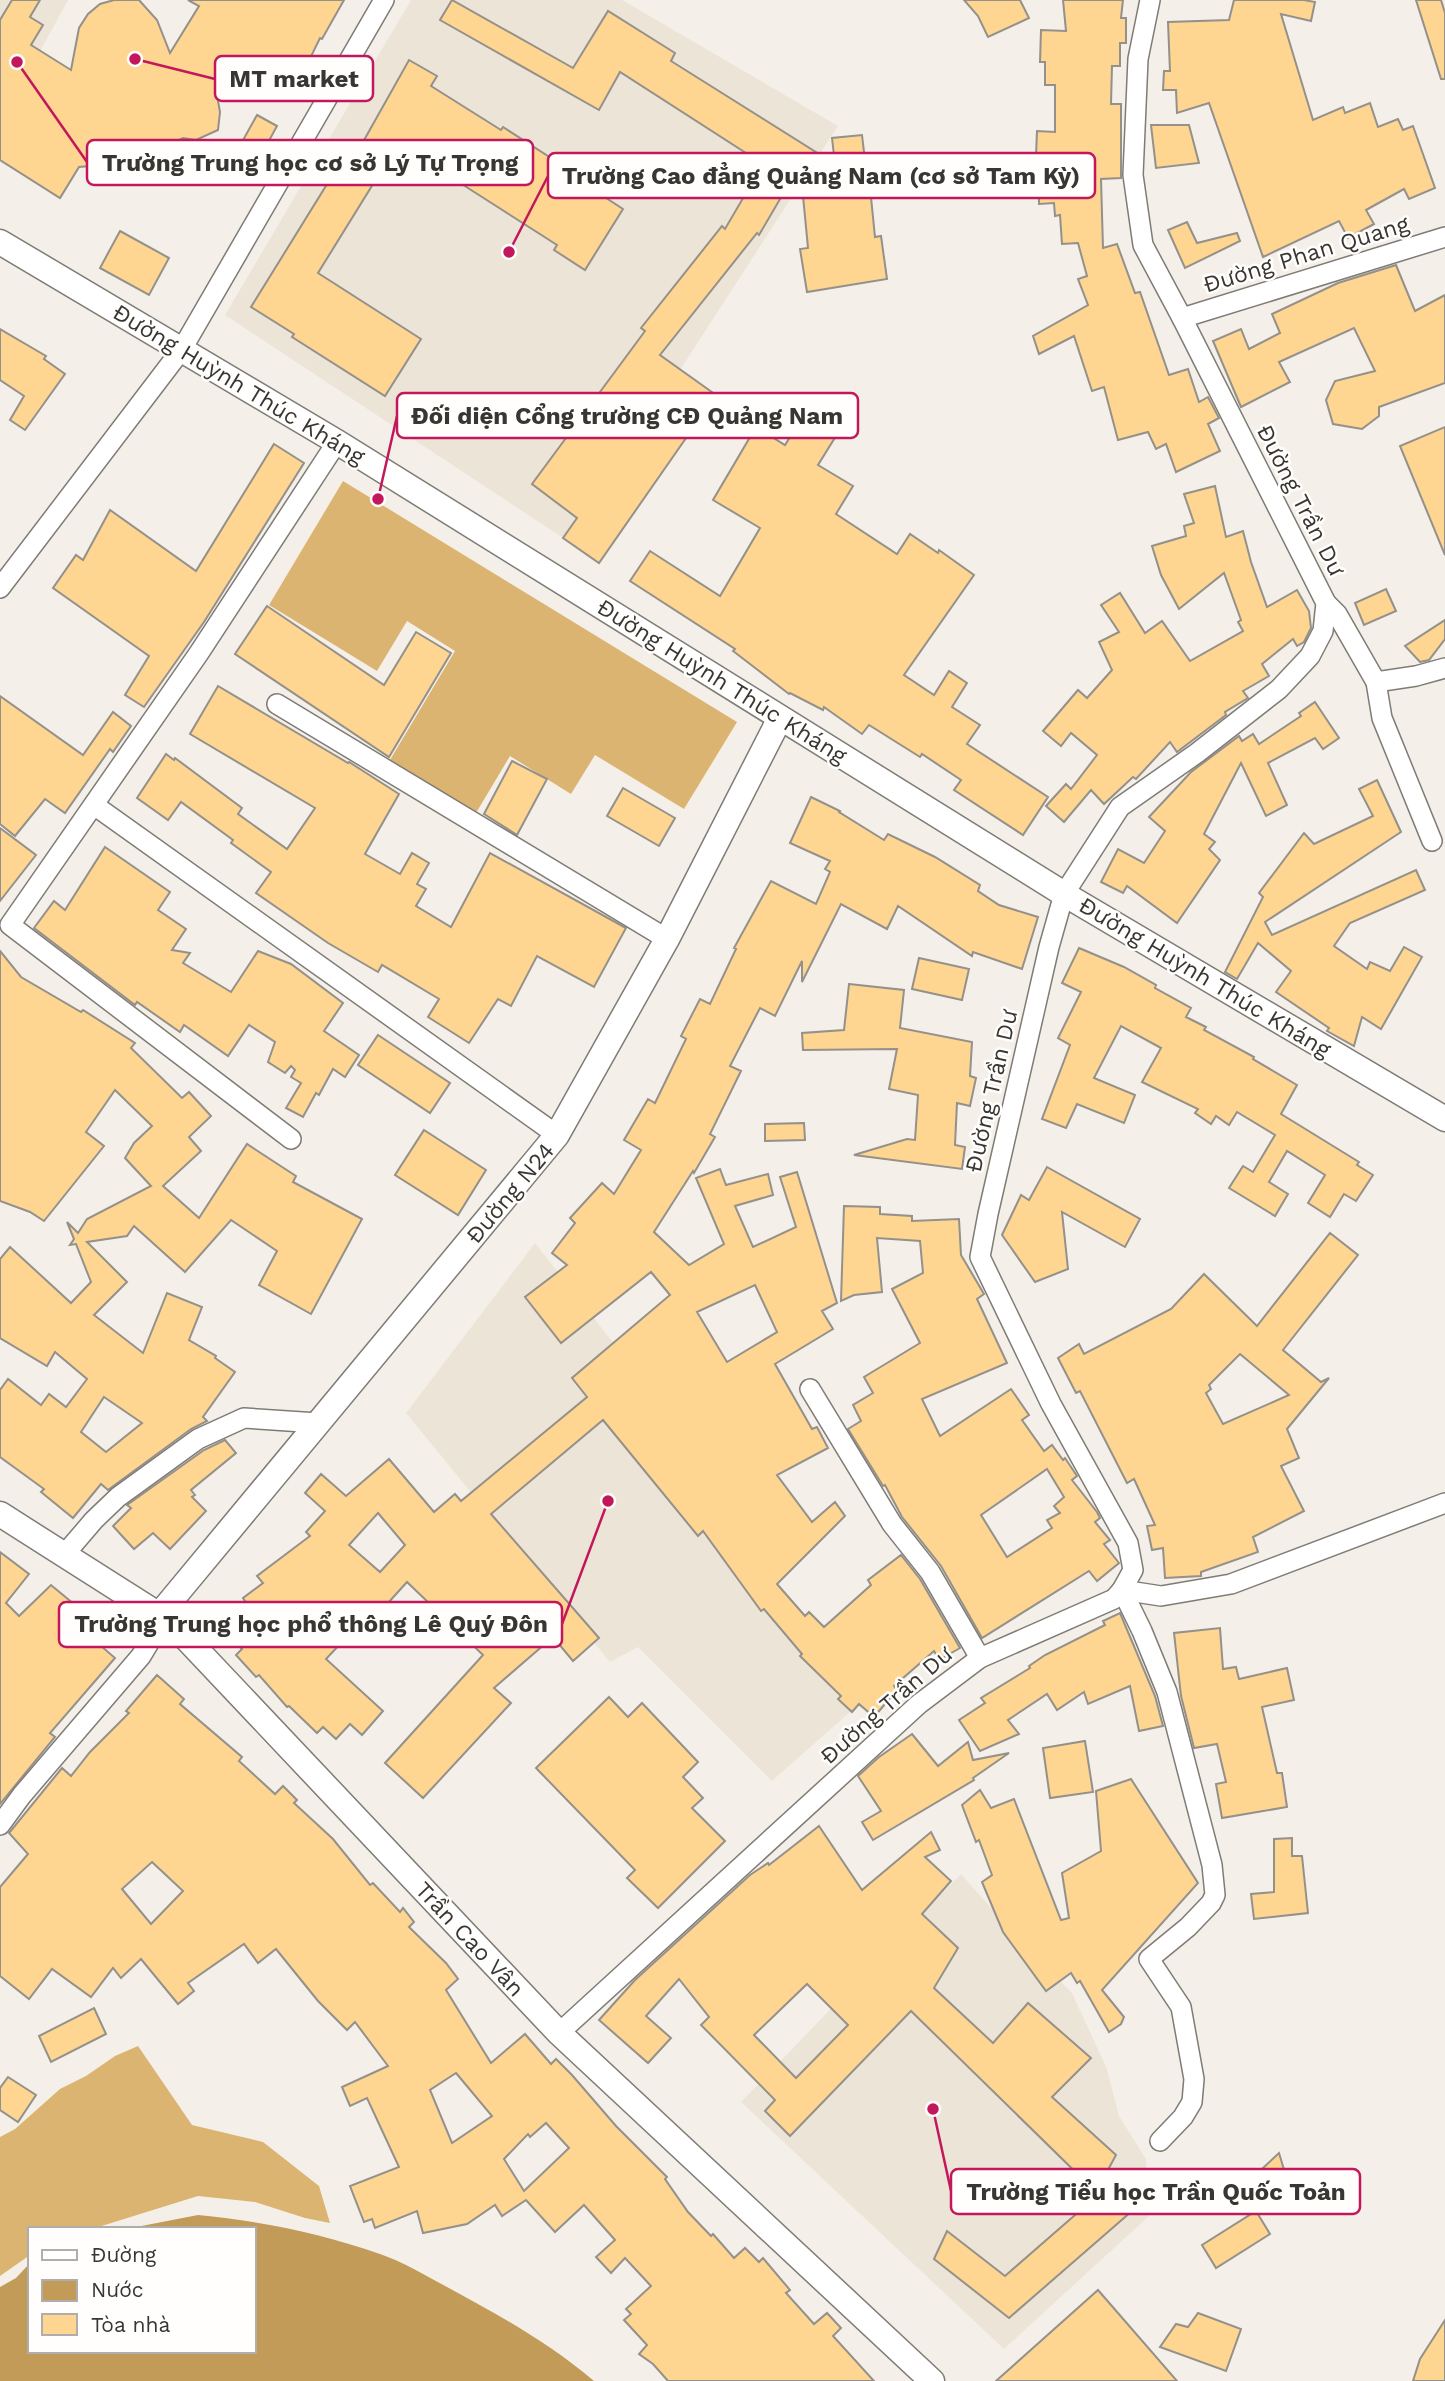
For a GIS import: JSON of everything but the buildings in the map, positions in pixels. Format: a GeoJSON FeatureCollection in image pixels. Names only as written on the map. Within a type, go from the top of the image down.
{"type":"FeatureCollection","features":[{"type":"Feature","properties":{"kind":"street"},"geometry":{"type":"LineString","coordinates":[[0,588],[182,349],[384,0]]}},
{"type":"Feature","properties":{"kind":"street","name":"Đường Trần Dư"},"geometry":{"type":"LineString","coordinates":[[559,2033],[919,1704],[979,1658],[1114,1599],[1133,1570],[1128,1543],[1051,1404],[980,1257],[1049,947],[1064,894],[1120,807],[1197,753],[1279,689],[1310,656],[1323,631],[1326,603],[1143,245],[1133,175],[1138,58],[1150,0]]}},
{"type":"Feature","properties":{"kind":"street","name":"Đường Phan Quang"},"geometry":{"type":"LineString","coordinates":[[1182,318],[1445,237]]}},
{"type":"Feature","properties":{"kind":"street","name":"Đường Huỳnh Thúc Kháng"},"geometry":{"type":"LineString","coordinates":[[0,242],[337,442],[1064,894],[1445,1119]]}},
{"type":"Feature","properties":{"kind":"street"},"geometry":{"type":"LineString","coordinates":[[291,1139],[10,926],[199,653],[337,442]]}},
{"type":"Feature","properties":{"kind":"street"},"geometry":{"type":"LineString","coordinates":[[1326,603],[1337,614],[1376,682],[1382,718],[1432,841]]}},
{"type":"Feature","properties":{"kind":"street"},"geometry":{"type":"LineString","coordinates":[[1376,682],[1445,668]]}},
{"type":"Feature","properties":{"kind":"street"},"geometry":{"type":"LineString","coordinates":[[276,704],[667,939]]}},
{"type":"Feature","properties":{"kind":"street","name":"Đường N24"},"geometry":{"type":"LineString","coordinates":[[162,1615],[557,1136],[667,939],[780,718]]}},
{"type":"Feature","properties":{"kind":"street"},"geometry":{"type":"LineString","coordinates":[[94,805],[557,1136]]}},
{"type":"Feature","properties":{"kind":"street"},"geometry":{"type":"LineString","coordinates":[[810,1389],[892,1524],[930,1572],[979,1658]]}},
{"type":"Feature","properties":{"kind":"street"},"geometry":{"type":"LineString","coordinates":[[64,1555],[118,1497],[198,1439],[244,1419],[318,1423]]}},
{"type":"Feature","properties":{"kind":"street"},"geometry":{"type":"LineString","coordinates":[[1122,1590],[1161,1596],[1231,1584],[1445,1503]]}},
{"type":"Feature","properties":{"kind":"street","name":"Trần Cao Vân"},"geometry":{"type":"LineString","coordinates":[[0,1514],[162,1615],[559,2033],[932,2381]]}},
{"type":"Feature","properties":{"kind":"street"},"geometry":{"type":"LineString","coordinates":[[1122,1590],[1142,1630],[1167,1692],[1212,1865],[1215,1895],[1211,1903],[1188,1927],[1149,1959],[1181,2007],[1194,2078],[1192,2102],[1183,2117],[1160,2141]]}},
{"type":"Feature","properties":{"kind":"street"},"geometry":{"type":"LineString","coordinates":[[0,1825],[22,1794],[141,1656],[162,1615]]}},
{"type":"Feature","properties":{"kind":"shaded area"},"geometry":{"type":"Polygon","coordinates":[[[0,0],[68,0],[0,125],[0,0]]]}},
{"type":"Feature","properties":{"kind":"shaded area"},"geometry":{"type":"Polygon","coordinates":[[[411,0],[622,0],[838,126],[680,370],[563,538],[225,315],[411,0]]]}},
{"type":"Feature","properties":{"kind":"shaded area"},"geometry":{"type":"Polygon","coordinates":[[[343,481],[737,722],[684,809],[595,755],[571,794],[510,756],[473,818],[387,765],[455,651],[407,621],[377,671],[269,605],[343,481]]]}},
{"type":"Feature","properties":{"kind":"shaded area"},"geometry":{"type":"Polygon","coordinates":[[[535,1243],[749,1516],[722,1541],[858,1705],[772,1781],[638,1647],[610,1662],[406,1413],[535,1243]]]}},
{"type":"Feature","properties":{"kind":"shaded area"},"geometry":{"type":"Polygon","coordinates":[[[961,1874],[1015,1935],[1072,1993],[1107,2069],[1119,2116],[1146,2159],[1149,2216],[1004,2349],[741,2102],[961,1874]]]}},
{"type":"Feature","properties":{"kind":"shaded area"},"geometry":{"type":"Polygon","coordinates":[[[138,2046],[192,2125],[263,2142],[319,2186],[330,2223],[255,2202],[198,2196],[98,2227],[28,2227],[28,2256],[0,2276],[0,2137],[15,2129],[60,2089],[86,2076],[115,2056],[138,2046]]]}},
{"type":"Feature","properties":{"kind":"water"},"geometry":{"type":"Polygon","coordinates":[[[198,2215],[290,2229],[389,2257],[523,2330],[594,2381],[0,2381],[0,2287],[16,2278],[28,2265],[28,2353],[256,2353],[256,2227],[136,2227],[198,2215]]]}},
{"type":"Feature","properties":{"kind":"place","name":"MT market"},"geometry":{"type":"Point","coordinates":[135,59]}},
{"type":"Feature","properties":{"kind":"place","name":"Trường Trung học cơ sở Lý Tự Trọng"},"geometry":{"type":"Point","coordinates":[17,62]}},
{"type":"Feature","properties":{"kind":"place","name":"Trường Cao đẳng Quảng Nam (cơ sở Tam Kỳ)"},"geometry":{"type":"Point","coordinates":[509,252]}},
{"type":"Feature","properties":{"kind":"place","name":"Đối diện Cổng trường CĐ Quảng Nam"},"geometry":{"type":"Point","coordinates":[378,499]}},
{"type":"Feature","properties":{"kind":"place","name":"Trường Trung học phổ thông Lê Quý Đôn"},"geometry":{"type":"Point","coordinates":[608,1501]}},
{"type":"Feature","properties":{"kind":"place","name":"Trường Tiểu học Trần Quốc Toản"},"geometry":{"type":"Point","coordinates":[933,2109]}}]}
